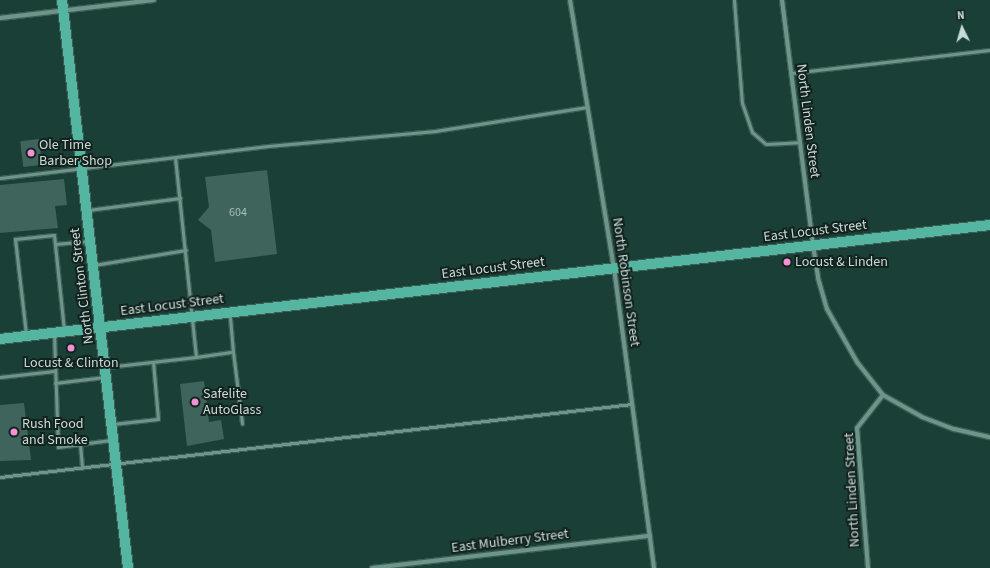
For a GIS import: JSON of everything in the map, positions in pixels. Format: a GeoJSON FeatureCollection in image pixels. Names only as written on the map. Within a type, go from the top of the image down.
{"type":"FeatureCollection","features":[{"type":"Feature","properties":{"kind":"main road","name":"North Clinton Street"},"geometry":{"type":"LineString","coordinates":[[63,5],[118,464],[128,568]]}},
{"type":"Feature","properties":{"kind":"main road","name":"East Locust Street"},"geometry":{"type":"LineString","coordinates":[[0,339],[990,224]]}},
{"type":"Feature","properties":{"kind":"street"},"geometry":{"type":"LineString","coordinates":[[0,18],[63,5],[154,0]]}},
{"type":"Feature","properties":{"kind":"street","name":"North Robinson Street"},"geometry":{"type":"LineString","coordinates":[[570,0],[614,268],[654,568]]}},
{"type":"Feature","properties":{"kind":"street","name":"North Linden Street"},"geometry":{"type":"LineString","coordinates":[[782,0],[818,278],[827,309],[857,362],[883,395],[857,428],[868,568]]}},
{"type":"Feature","properties":{"kind":"street"},"geometry":{"type":"LineString","coordinates":[[883,395],[922,417],[954,429],[990,436]]}},
{"type":"Feature","properties":{"kind":"street","name":"East Mulberry Street"},"geometry":{"type":"LineString","coordinates":[[372,568],[650,536]]}},
{"type":"Feature","properties":{"kind":"lane"},"geometry":{"type":"LineString","coordinates":[[734,0],[742,103],[752,132],[766,144],[800,142]]}},
{"type":"Feature","properties":{"kind":"lane"},"geometry":{"type":"LineString","coordinates":[[791,73],[990,50]]}},
{"type":"Feature","properties":{"kind":"lane"},"geometry":{"type":"LineString","coordinates":[[0,178],[435,131],[587,107]]}},
{"type":"Feature","properties":{"kind":"lane"},"geometry":{"type":"LineString","coordinates":[[175,158],[186,250],[196,357]]}},
{"type":"Feature","properties":{"kind":"lane"},"geometry":{"type":"LineString","coordinates":[[88,210],[180,198]]}},
{"type":"Feature","properties":{"kind":"lane"},"geometry":{"type":"LineString","coordinates":[[26,336],[15,239],[54,235],[60,332],[54,371],[58,447],[115,440]]}},
{"type":"Feature","properties":{"kind":"lane"},"geometry":{"type":"LineString","coordinates":[[55,244],[91,241]]}},
{"type":"Feature","properties":{"kind":"lane"},"geometry":{"type":"LineString","coordinates":[[94,265],[186,250]]}},
{"type":"Feature","properties":{"kind":"lane"},"geometry":{"type":"LineString","coordinates":[[229,313],[242,423]]}},
{"type":"Feature","properties":{"kind":"lane"},"geometry":{"type":"LineString","coordinates":[[55,383],[153,362],[233,352]]}},
{"type":"Feature","properties":{"kind":"lane"},"geometry":{"type":"LineString","coordinates":[[113,424],[158,419],[153,362]]}},
{"type":"Feature","properties":{"kind":"lane"},"geometry":{"type":"LineString","coordinates":[[0,377],[54,371]]}},
{"type":"Feature","properties":{"kind":"lane"},"geometry":{"type":"LineString","coordinates":[[0,476],[118,464],[632,404]]}},
{"type":"Feature","properties":{"kind":"lane"},"geometry":{"type":"LineString","coordinates":[[80,444],[82,468]]}},
{"type":"Feature","properties":{"kind":"building","name":"Ole Time Barber Shop"},"geometry":{"type":"Polygon","coordinates":[[[39,139],[42,165],[23,167],[20,141],[39,139]]]}},
{"type":"Feature","properties":{"kind":"building"},"geometry":{"type":"Polygon","coordinates":[[[267,170],[277,254],[215,262],[211,230],[198,220],[209,207],[205,177],[267,170]]]}},
{"type":"Feature","properties":{"kind":"building"},"geometry":{"type":"Polygon","coordinates":[[[64,179],[67,205],[55,206],[58,228],[0,233],[0,185],[64,179]]]}},
{"type":"Feature","properties":{"kind":"building","name":"Safelite AutoGlass"},"geometry":{"type":"Polygon","coordinates":[[[204,381],[209,422],[221,420],[224,439],[187,446],[180,384],[204,381]]]}},
{"type":"Feature","properties":{"kind":"building","name":"Rush Food and Smoke"},"geometry":{"type":"Polygon","coordinates":[[[24,403],[31,460],[0,461],[0,405],[24,403]]]}},
{"type":"Feature","properties":{"kind":"place","name":"Ole Time Barber Shop"},"geometry":{"type":"Point","coordinates":[31,153]}},
{"type":"Feature","properties":{"kind":"place","name":"Locust & Linden"},"geometry":{"type":"Point","coordinates":[787,262]}},
{"type":"Feature","properties":{"kind":"place","name":"Locust & Clinton"},"geometry":{"type":"Point","coordinates":[71,348]}},
{"type":"Feature","properties":{"kind":"place","name":"Safelite AutoGlass"},"geometry":{"type":"Point","coordinates":[195,402]}},
{"type":"Feature","properties":{"kind":"place","name":"Rush Food and Smoke"},"geometry":{"type":"Point","coordinates":[14,432]}}]}
